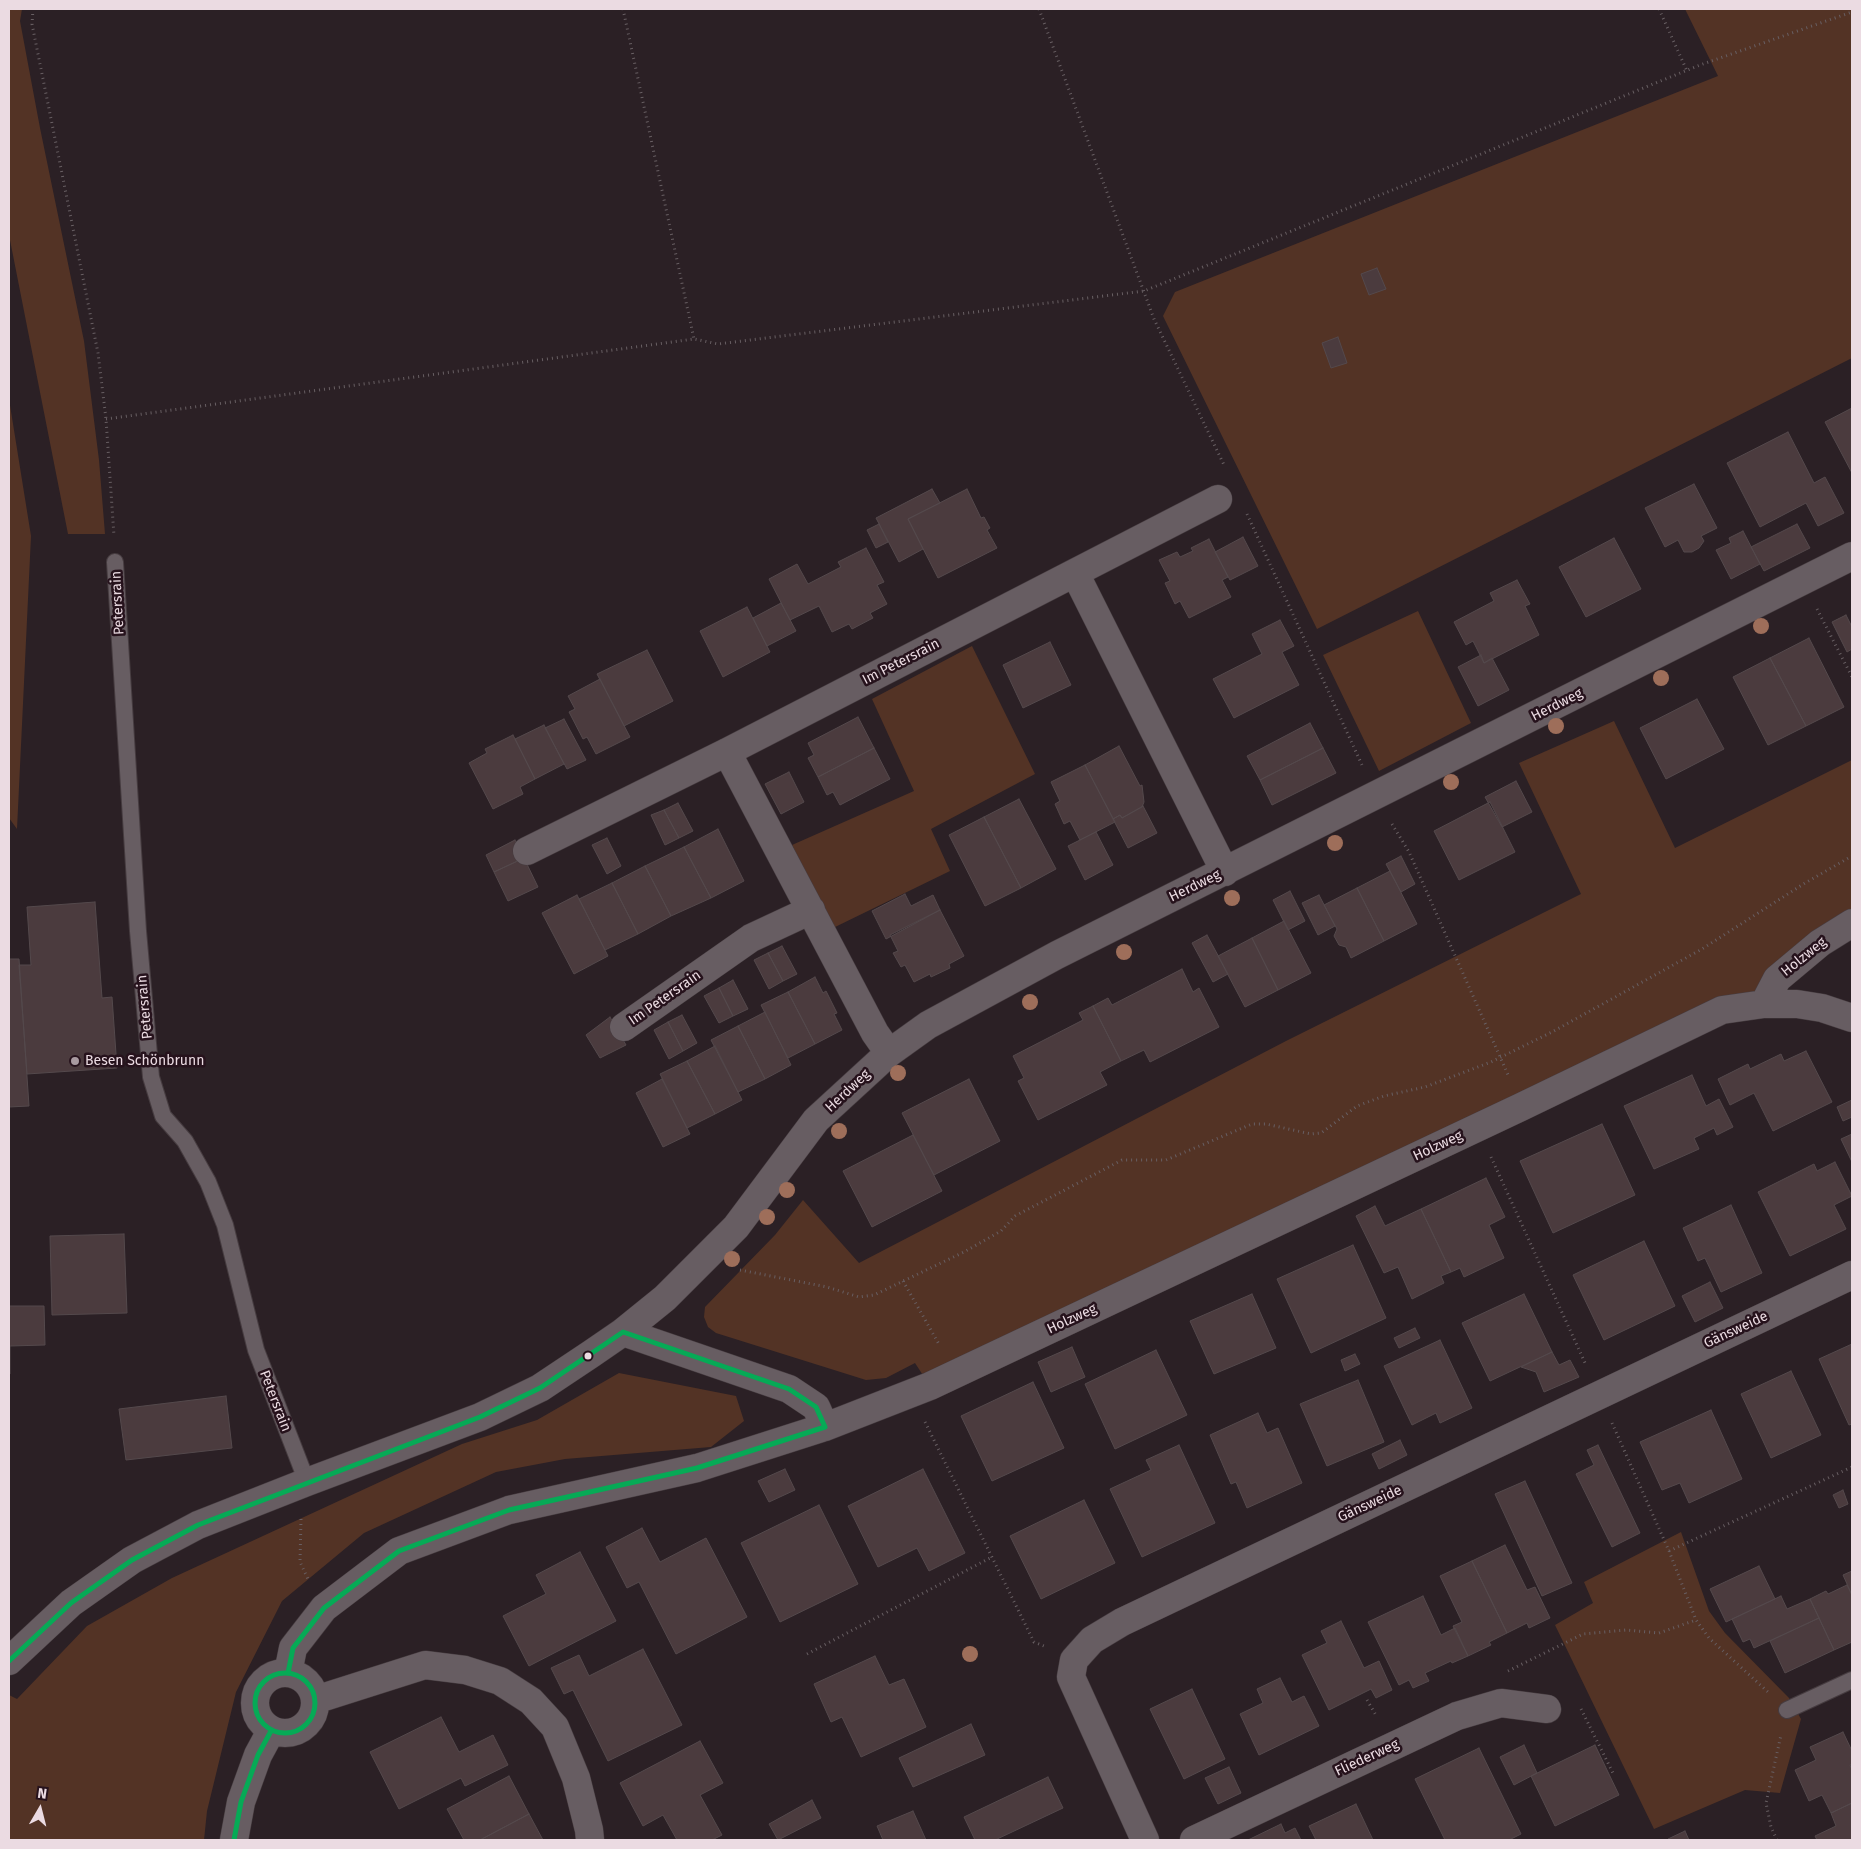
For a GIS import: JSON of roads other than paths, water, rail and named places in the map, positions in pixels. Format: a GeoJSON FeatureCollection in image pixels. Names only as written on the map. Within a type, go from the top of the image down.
{"type":"FeatureCollection","features":[{"type":"Feature","properties":{"kind":"street","name":"Im Petersrain"},"geometry":{"type":"LineString","coordinates":[[527,851],[727,752],[1218,499]]}},
{"type":"Feature","properties":{"kind":"street","name":"Herdweg"},"geometry":{"type":"LineString","coordinates":[[9,1661],[71,1604],[132,1560],[198,1524],[480,1418],[540,1388],[623,1332],[665,1298],[736,1227],[816,1120],[889,1053],[928,1025],[1040,964],[1852,556]]}},
{"type":"Feature","properties":{"kind":"street"},"geometry":{"type":"LineString","coordinates":[[1075,573],[1225,872]]}},
{"type":"Feature","properties":{"kind":"street"},"geometry":{"type":"LineString","coordinates":[[727,752],[874,1033],[889,1053]]}},
{"type":"Feature","properties":{"kind":"street","name":"Im Petersrain"},"geometry":{"type":"LineString","coordinates":[[624,1027],[751,938],[811,910]]}},
{"type":"Feature","properties":{"kind":"street","name":"Holzweg"},"geometry":{"type":"LineString","coordinates":[[288,1673],[293,1648],[324,1608],[399,1552],[509,1510],[697,1468],[825,1427],[955,1374],[1478,1128],[1722,1010],[1764,1004],[1777,979],[1820,942],[1852,923]]}},
{"type":"Feature","properties":{"kind":"street"},"geometry":{"type":"LineString","coordinates":[[1764,1004],[1798,1004],[1822,1008],[1852,1018]]}},
{"type":"Feature","properties":{"kind":"street","name":"Gänsweide"},"geometry":{"type":"LineString","coordinates":[[1145,1840],[1071,1677],[1074,1660],[1092,1640],[1122,1622],[1852,1275]]}},
{"type":"Feature","properties":{"kind":"street"},"geometry":{"type":"LineString","coordinates":[[623,1332],[789,1389],[816,1407],[825,1427]]}},
{"type":"Feature","properties":{"kind":"street"},"geometry":{"type":"LineString","coordinates":[[315,1700],[425,1665],[465,1670],[500,1681],[531,1701],[555,1727],[576,1778],[590,1840]]}},
{"type":"Feature","properties":{"kind":"street"},"geometry":{"type":"LineString","coordinates":[[288,1673],[302,1678],[311,1687],[315,1700],[314,1713],[309,1722],[299,1730],[285,1734],[271,1731],[261,1723],[255,1710],[255,1695],[262,1683],[271,1676],[288,1673]]}},
{"type":"Feature","properties":{"kind":"street","name":"Fliederweg"},"geometry":{"type":"LineString","coordinates":[[1194,1840],[1456,1716],[1501,1703],[1547,1709]]}},
{"type":"Feature","properties":{"kind":"street"},"geometry":{"type":"LineString","coordinates":[[234,1840],[241,1802],[258,1755],[271,1731]]}},
{"type":"Feature","properties":{"kind":"lane","name":"Petersrain"},"geometry":{"type":"LineString","coordinates":[[116,562],[138,931],[152,1077],[163,1116],[185,1141],[208,1182],[222,1216],[256,1350],[307,1482]]}},
{"type":"Feature","properties":{"kind":"lane"},"geometry":{"type":"LineString","coordinates":[[1787,1710],[1852,1680]]}},
{"type":"Feature","properties":{"kind":"place","name":"Besen Schönbrunn"},"geometry":{"type":"Point","coordinates":[75,1061]}}]}
